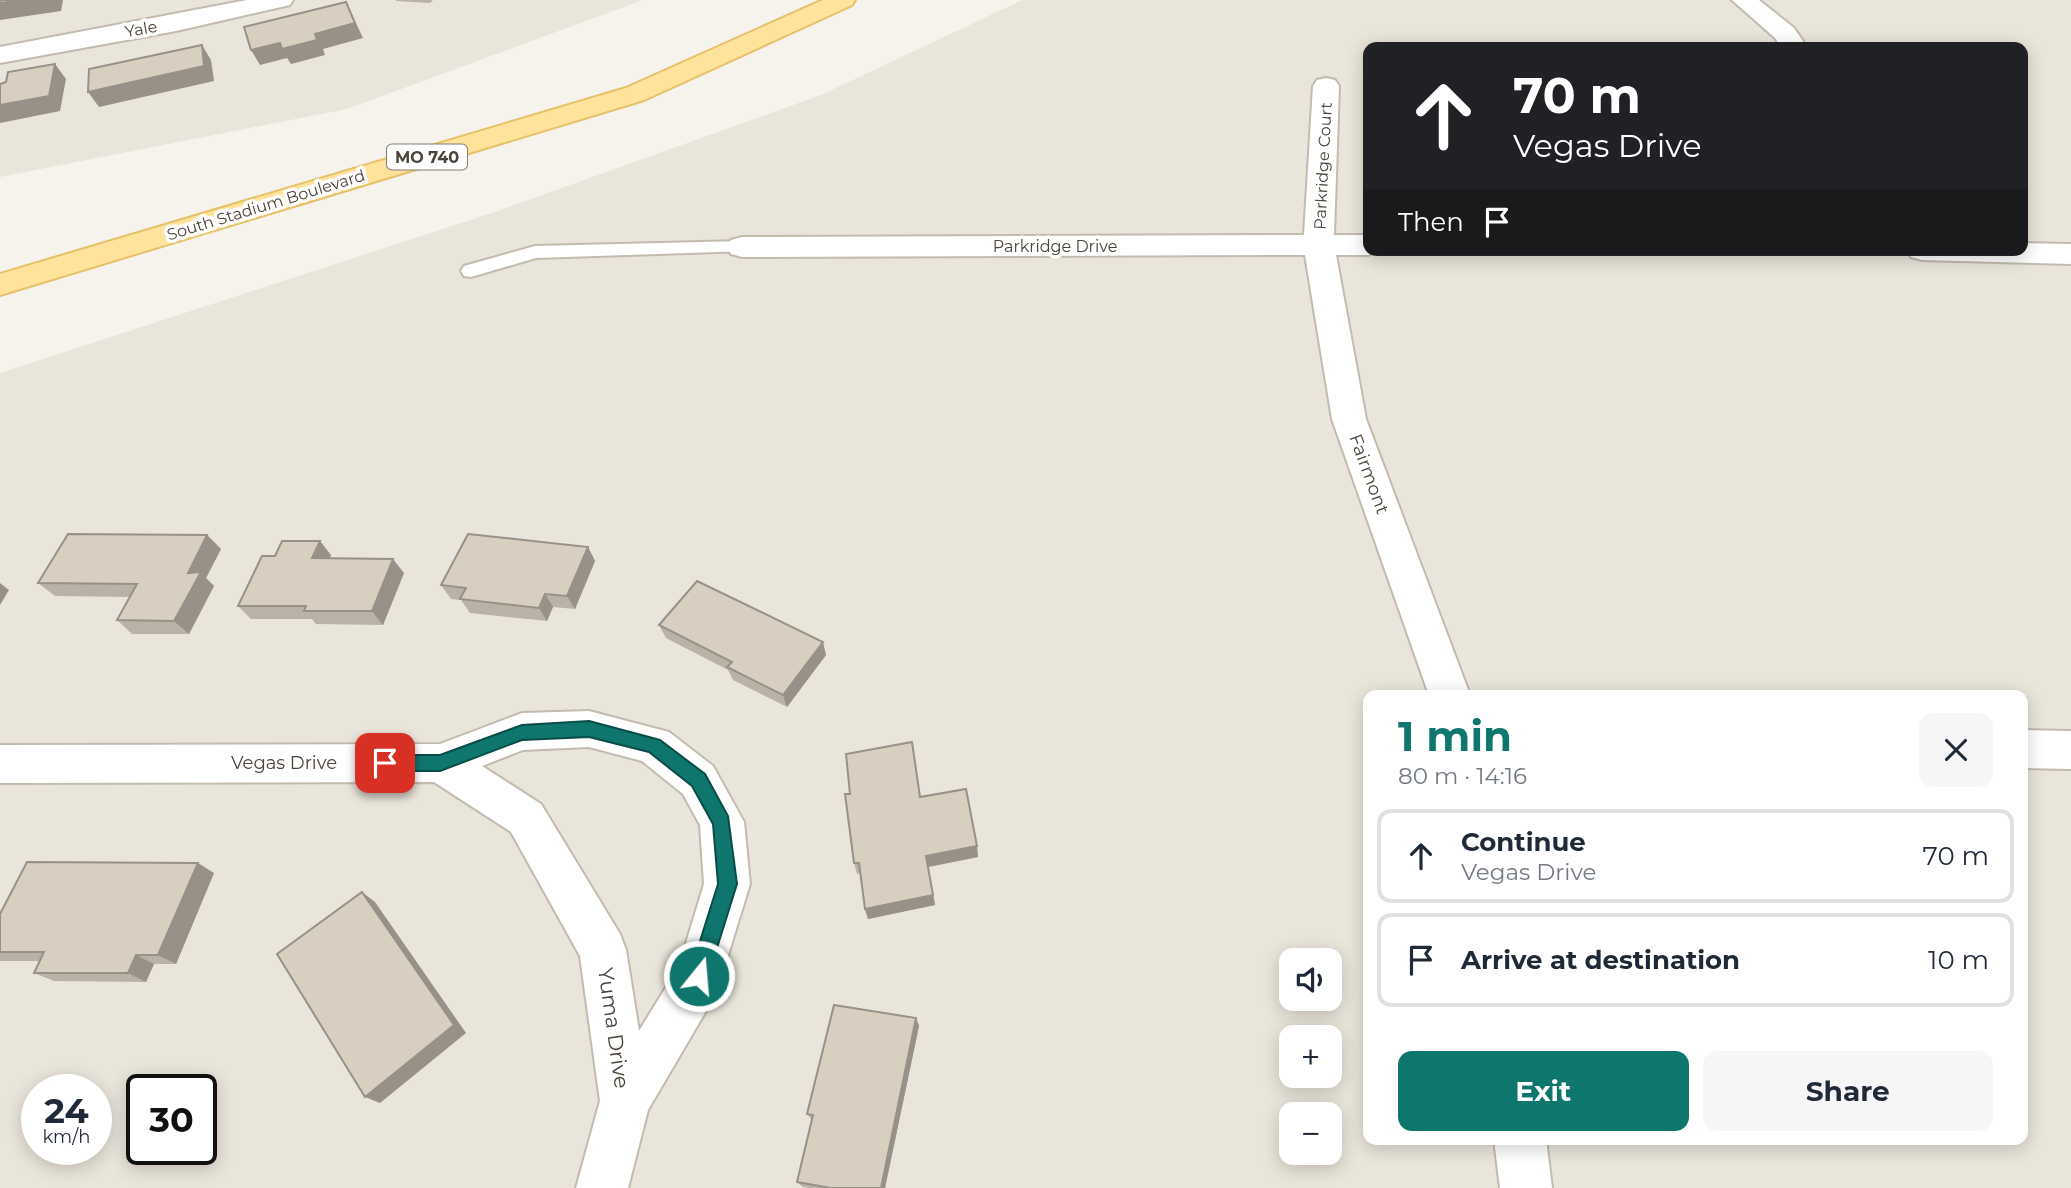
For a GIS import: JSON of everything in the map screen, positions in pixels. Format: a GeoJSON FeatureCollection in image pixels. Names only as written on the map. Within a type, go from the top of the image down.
{"type":"FeatureCollection","features":[{"type":"Feature","properties":{"kind":"main road","name":"South Stadium Boulevard"},"geometry":{"type":"LineString","coordinates":[[0,285],[635,94],[843,0]]}},
{"type":"Feature","properties":{"kind":"street","name":"Yale"},"geometry":{"type":"LineString","coordinates":[[0,55],[176,23],[281,0]]}},
{"type":"Feature","properties":{"kind":"street"},"geometry":{"type":"LineString","coordinates":[[1744,0],[1785,33],[1791,42]]}},
{"type":"Feature","properties":{"kind":"street","name":"Parkridge Court"},"geometry":{"type":"LineString","coordinates":[[1319,245],[1326,86]]}},
{"type":"Feature","properties":{"kind":"street","name":"Fairmont"},"geometry":{"type":"LineString","coordinates":[[1319,245],[1349,419],[1448,690]]}},
{"type":"Feature","properties":{"kind":"street","name":"Parkridge Drive"},"geometry":{"type":"LineString","coordinates":[[742,247],[1363,245]]}},
{"type":"Feature","properties":{"kind":"street"},"geometry":{"type":"LineString","coordinates":[[2028,253],[2071,254]]}},
{"type":"Feature","properties":{"kind":"street"},"geometry":{"type":"LineString","coordinates":[[440,763],[522,732],[589,729],[654,745],[698,780],[722,822],[727,884],[699,976],[625,1101]]}},
{"type":"Feature","properties":{"kind":"street"},"geometry":{"type":"LineString","coordinates":[[2028,750],[2071,750]]}},
{"type":"Feature","properties":{"kind":"street","name":"Vegas Drive"},"geometry":{"type":"LineString","coordinates":[[0,764],[440,763]]}},
{"type":"Feature","properties":{"kind":"street","name":"Yuma Drive"},"geometry":{"type":"LineString","coordinates":[[440,763],[526,818],[603,950],[625,1101],[601,1188]]}},
{"type":"Feature","properties":{"kind":"street"},"geometry":{"type":"LineString","coordinates":[[1521,1145],[1526,1188]]}},
{"type":"Feature","properties":{"kind":"lane"},"geometry":{"type":"LineString","coordinates":[[471,271],[536,252],[742,247]]}},
{"type":"Feature","properties":{"kind":"shaded area"},"geometry":{"type":"Polygon","coordinates":[[[0,0],[643,0],[347,109],[0,177],[0,0]]]}},
{"type":"Feature","properties":{"kind":"shaded area"},"geometry":{"type":"Polygon","coordinates":[[[1022,0],[2071,0],[2071,1188],[0,1188],[0,373],[489,214],[821,95],[1022,0]]]}},
{"type":"Feature","properties":{"kind":"building"},"geometry":{"type":"Polygon","coordinates":[[[0,0],[22,0],[0,3],[0,0]]]}},
{"type":"Feature","properties":{"kind":"building"},"geometry":{"type":"Polygon","coordinates":[[[346,2],[355,23],[315,34],[317,40],[282,49],[280,43],[251,50],[244,27],[346,2]]]}},
{"type":"Feature","properties":{"kind":"building"},"geometry":{"type":"Polygon","coordinates":[[[202,45],[204,66],[88,92],[89,69],[202,45]]]}},
{"type":"Feature","properties":{"kind":"building"},"geometry":{"type":"Polygon","coordinates":[[[55,64],[49,96],[0,105],[0,84],[6,82],[8,72],[55,64]]]}},
{"type":"Feature","properties":{"kind":"building"},"geometry":{"type":"Polygon","coordinates":[[[68,534],[207,535],[188,573],[201,572],[174,621],[117,620],[137,584],[38,583],[68,534]]]}},
{"type":"Feature","properties":{"kind":"building"},"geometry":{"type":"Polygon","coordinates":[[[468,534],[588,547],[567,596],[545,594],[539,608],[460,599],[466,588],[441,585],[468,534]]]}},
{"type":"Feature","properties":{"kind":"building"},"geometry":{"type":"Polygon","coordinates":[[[282,541],[320,541],[312,558],[393,559],[372,611],[304,611],[306,606],[238,606],[262,556],[275,556],[282,541]]]}},
{"type":"Feature","properties":{"kind":"building"},"geometry":{"type":"Polygon","coordinates":[[[697,581],[823,642],[783,695],[727,667],[732,662],[659,625],[697,581]]]}},
{"type":"Feature","properties":{"kind":"building"},"geometry":{"type":"Polygon","coordinates":[[[912,742],[920,797],[966,789],[977,846],[926,856],[933,895],[865,909],[859,863],[854,863],[845,794],[850,794],[846,754],[912,742]]]}},
{"type":"Feature","properties":{"kind":"building"},"geometry":{"type":"Polygon","coordinates":[[[27,862],[198,863],[158,955],[136,955],[128,973],[34,973],[44,952],[0,952],[0,914],[27,862]]]}},
{"type":"Feature","properties":{"kind":"building"},"geometry":{"type":"Polygon","coordinates":[[[362,892],[454,1025],[365,1097],[277,954],[362,892]]]}},
{"type":"Feature","properties":{"kind":"building"},"geometry":{"type":"Polygon","coordinates":[[[834,1005],[916,1018],[881,1188],[831,1188],[797,1182],[813,1115],[807,1114],[834,1005]]]}},
{"type":"Feature","properties":{"kind":"route"},"geometry":{"type":"LineString","coordinates":[[385,763],[440,763],[522,732],[589,729],[654,745],[698,780],[722,822],[727,884],[699,976]]}}]}
